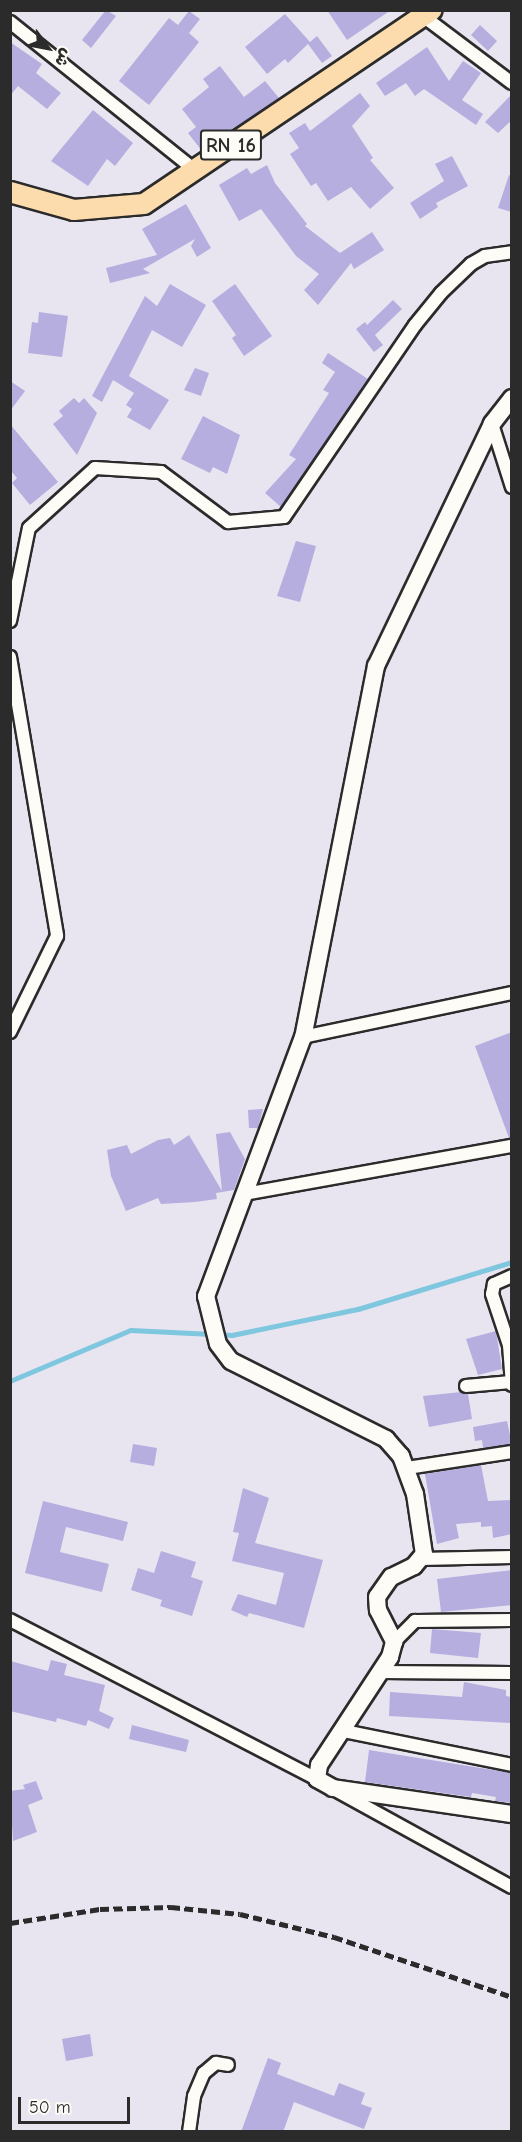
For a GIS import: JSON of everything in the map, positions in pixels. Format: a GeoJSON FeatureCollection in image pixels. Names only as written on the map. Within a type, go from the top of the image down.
{"type":"FeatureCollection","features":[{"type":"Feature","properties":{"kind":"main road","name":"RN 16"},"geometry":{"type":"LineString","coordinates":[[10,192],[74,210],[144,204],[428,13]]}},
{"type":"Feature","properties":{"kind":"main road"},"geometry":{"type":"LineString","coordinates":[[512,398],[492,424],[376,666],[303,1037],[206,1296],[218,1344],[243,1369],[386,1439],[407,1468],[425,1544],[421,1560],[391,1577],[377,1597],[378,1610],[394,1642],[381,1672],[344,1731],[319,1765],[317,1779],[333,1788],[512,1814]]}},
{"type":"Feature","properties":{"kind":"street"},"geometry":{"type":"LineString","coordinates":[[428,13],[512,83]]}},
{"type":"Feature","properties":{"kind":"street"},"geometry":{"type":"LineString","coordinates":[[10,22],[195,170]]}},
{"type":"Feature","properties":{"kind":"street"},"geometry":{"type":"LineString","coordinates":[[10,621],[29,528],[95,468],[161,472],[228,522],[284,517],[435,301],[471,264],[485,256],[512,252]]}},
{"type":"Feature","properties":{"kind":"street"},"geometry":{"type":"LineString","coordinates":[[492,424],[512,487]]}},
{"type":"Feature","properties":{"kind":"street"},"geometry":{"type":"LineString","coordinates":[[10,657],[57,936],[10,1032]]}},
{"type":"Feature","properties":{"kind":"street"},"geometry":{"type":"LineString","coordinates":[[303,1037],[512,993]]}},
{"type":"Feature","properties":{"kind":"street"},"geometry":{"type":"LineString","coordinates":[[244,1194],[512,1146]]}},
{"type":"Feature","properties":{"kind":"street"},"geometry":{"type":"LineString","coordinates":[[466,1386],[511,1384],[509,1345],[492,1294],[494,1284],[512,1276]]}},
{"type":"Feature","properties":{"kind":"street"},"geometry":{"type":"LineString","coordinates":[[407,1468],[512,1452]]}},
{"type":"Feature","properties":{"kind":"street"},"geometry":{"type":"LineString","coordinates":[[421,1560],[512,1557]]}},
{"type":"Feature","properties":{"kind":"street"},"geometry":{"type":"LineString","coordinates":[[10,1620],[317,1779]]}},
{"type":"Feature","properties":{"kind":"street"},"geometry":{"type":"LineString","coordinates":[[394,1642],[415,1621],[512,1620]]}},
{"type":"Feature","properties":{"kind":"street"},"geometry":{"type":"LineString","coordinates":[[381,1672],[512,1673]]}},
{"type":"Feature","properties":{"kind":"street"},"geometry":{"type":"LineString","coordinates":[[344,1731],[512,1765]]}},
{"type":"Feature","properties":{"kind":"street"},"geometry":{"type":"LineString","coordinates":[[333,1788],[512,1887]]}},
{"type":"Feature","properties":{"kind":"street"},"geometry":{"type":"LineString","coordinates":[[189,2132],[194,2096],[204,2073],[216,2063],[228,2065]]}},
{"type":"Feature","properties":{"kind":"building"},"geometry":{"type":"Polygon","coordinates":[[[106,10],[116,16],[91,48],[82,40],[106,10]]]}},
{"type":"Feature","properties":{"kind":"building"},"geometry":{"type":"Polygon","coordinates":[[[327,10],[391,10],[347,40],[327,10]]]}},
{"type":"Feature","properties":{"kind":"building"},"geometry":{"type":"Polygon","coordinates":[[[189,11],[200,19],[189,33],[199,42],[149,105],[119,81],[169,18],[178,25],[189,11]]]}},
{"type":"Feature","properties":{"kind":"building"},"geometry":{"type":"Polygon","coordinates":[[[285,14],[310,42],[317,36],[332,56],[322,63],[308,44],[288,63],[285,59],[267,74],[245,47],[285,14]]]}},
{"type":"Feature","properties":{"kind":"building"},"geometry":{"type":"Polygon","coordinates":[[[480,25],[497,41],[488,51],[471,35],[480,25]]]}},
{"type":"Feature","properties":{"kind":"building"},"geometry":{"type":"Polygon","coordinates":[[[10,42],[42,64],[36,73],[61,93],[47,109],[18,86],[10,96],[10,42]]]}},
{"type":"Feature","properties":{"kind":"building"},"geometry":{"type":"Polygon","coordinates":[[[427,47],[449,81],[463,61],[481,73],[462,100],[483,114],[476,125],[424,89],[415,96],[406,83],[385,96],[376,83],[427,47]]]}},
{"type":"Feature","properties":{"kind":"building"},"geometry":{"type":"Polygon","coordinates":[[[220,66],[244,97],[265,81],[279,98],[202,151],[188,133],[196,127],[182,109],[209,87],[203,79],[220,66]]]}},
{"type":"Feature","properties":{"kind":"building"},"geometry":{"type":"Polygon","coordinates":[[[360,93],[370,106],[352,126],[373,158],[370,160],[394,188],[370,209],[351,187],[328,201],[316,183],[311,186],[290,154],[299,148],[289,133],[305,123],[310,131],[360,93]]]}},
{"type":"Feature","properties":{"kind":"building"},"geometry":{"type":"Polygon","coordinates":[[[512,94],[512,120],[498,133],[485,122],[512,94]]]}},
{"type":"Feature","properties":{"kind":"building"},"geometry":{"type":"Polygon","coordinates":[[[93,110],[133,143],[115,166],[107,159],[88,186],[51,161],[93,110]]]}},
{"type":"Feature","properties":{"kind":"building"},"geometry":{"type":"Polygon","coordinates":[[[452,156],[468,186],[436,203],[438,207],[420,219],[410,203],[444,181],[435,164],[452,156]]]}},
{"type":"Feature","properties":{"kind":"building"},"geometry":{"type":"Polygon","coordinates":[[[267,165],[275,183],[307,224],[305,226],[340,253],[372,232],[384,250],[354,269],[351,263],[318,305],[304,290],[319,274],[296,256],[261,209],[239,221],[219,185],[247,168],[251,174],[267,165]]]}},
{"type":"Feature","properties":{"kind":"building"},"geometry":{"type":"Polygon","coordinates":[[[509,175],[512,176],[512,212],[498,208],[509,175]]]}},
{"type":"Feature","properties":{"kind":"building"},"geometry":{"type":"Polygon","coordinates":[[[186,204],[211,248],[197,257],[191,246],[195,239],[143,269],[150,273],[110,283],[106,268],[157,255],[142,229],[186,204]]]}},
{"type":"Feature","properties":{"kind":"building"},"geometry":{"type":"Polygon","coordinates":[[[170,284],[206,305],[182,347],[152,330],[129,376],[169,400],[150,430],[127,417],[132,409],[126,405],[134,393],[113,380],[102,402],[92,396],[145,296],[157,306],[170,284]]]}},
{"type":"Feature","properties":{"kind":"building"},"geometry":{"type":"Polygon","coordinates":[[[235,284],[272,336],[244,356],[232,338],[236,335],[212,301],[235,284]]]}},
{"type":"Feature","properties":{"kind":"building"},"geometry":{"type":"Polygon","coordinates":[[[393,300],[402,309],[375,335],[383,345],[374,352],[356,329],[365,322],[367,325],[393,300]]]}},
{"type":"Feature","properties":{"kind":"building"},"geometry":{"type":"Polygon","coordinates":[[[39,312],[68,316],[62,357],[28,353],[32,322],[38,323],[39,312]]]}},
{"type":"Feature","properties":{"kind":"building"},"geometry":{"type":"Polygon","coordinates":[[[328,353],[368,379],[281,507],[265,493],[296,459],[289,455],[329,393],[323,390],[335,372],[322,363],[328,353]]]}},
{"type":"Feature","properties":{"kind":"building"},"geometry":{"type":"Polygon","coordinates":[[[195,368],[209,373],[201,396],[184,390],[195,368]]]}},
{"type":"Feature","properties":{"kind":"building"},"geometry":{"type":"Polygon","coordinates":[[[10,381],[25,391],[10,411],[10,381]]]}},
{"type":"Feature","properties":{"kind":"building"},"geometry":{"type":"Polygon","coordinates":[[[74,398],[79,403],[84,398],[97,413],[77,455],[53,424],[63,416],[59,411],[74,398]]]}},
{"type":"Feature","properties":{"kind":"building"},"geometry":{"type":"Polygon","coordinates":[[[203,416],[240,435],[227,474],[213,467],[210,473],[181,459],[203,416]]]}},
{"type":"Feature","properties":{"kind":"building"},"geometry":{"type":"Polygon","coordinates":[[[10,424],[58,482],[30,505],[12,483],[17,478],[10,470],[10,424]]]}},
{"type":"Feature","properties":{"kind":"building"},"geometry":{"type":"Polygon","coordinates":[[[296,541],[316,546],[300,602],[277,596],[296,541]]]}},
{"type":"Feature","properties":{"kind":"building"},"geometry":{"type":"Polygon","coordinates":[[[512,1032],[512,1138],[509,1138],[475,1046],[512,1032]]]}},
{"type":"Feature","properties":{"kind":"building"},"geometry":{"type":"Polygon","coordinates":[[[263,1109],[258,1128],[249,1128],[248,1110],[263,1109]]]}},
{"type":"Feature","properties":{"kind":"building"},"geometry":{"type":"Polygon","coordinates":[[[230,1132],[245,1159],[234,1190],[216,1193],[217,1199],[195,1202],[161,1204],[158,1198],[126,1211],[111,1176],[107,1150],[127,1145],[131,1154],[158,1140],[170,1138],[174,1145],[189,1135],[222,1191],[216,1134],[230,1132]]]}},
{"type":"Feature","properties":{"kind":"building"},"geometry":{"type":"Polygon","coordinates":[[[496,1331],[502,1369],[478,1375],[466,1339],[496,1331]]]}},
{"type":"Feature","properties":{"kind":"building"},"geometry":{"type":"Polygon","coordinates":[[[461,1392],[468,1394],[472,1419],[429,1427],[423,1396],[461,1392]]]}},
{"type":"Feature","properties":{"kind":"building"},"geometry":{"type":"Polygon","coordinates":[[[507,1421],[512,1444],[483,1448],[482,1440],[475,1441],[473,1427],[507,1421]]]}},
{"type":"Feature","properties":{"kind":"building"},"geometry":{"type":"Polygon","coordinates":[[[133,1444],[157,1448],[154,1466],[130,1462],[133,1444]]]}},
{"type":"Feature","properties":{"kind":"building"},"geometry":{"type":"Polygon","coordinates":[[[481,1465],[488,1501],[512,1500],[512,1534],[493,1538],[492,1526],[481,1527],[481,1522],[456,1524],[459,1538],[437,1544],[425,1474],[481,1465]]]}},
{"type":"Feature","properties":{"kind":"building"},"geometry":{"type":"Polygon","coordinates":[[[243,1488],[269,1498],[255,1543],[323,1560],[304,1628],[249,1613],[247,1617],[231,1610],[238,1594],[276,1605],[284,1573],[232,1561],[239,1533],[233,1532],[243,1488]]]}},
{"type":"Feature","properties":{"kind":"building"},"geometry":{"type":"Polygon","coordinates":[[[43,1501],[128,1522],[123,1541],[66,1527],[60,1552],[109,1564],[102,1592],[25,1573],[43,1501]]]}},
{"type":"Feature","properties":{"kind":"building"},"geometry":{"type":"Polygon","coordinates":[[[161,1551],[196,1562],[191,1577],[203,1581],[192,1616],[160,1606],[162,1600],[131,1590],[138,1568],[154,1573],[161,1551]]]}},
{"type":"Feature","properties":{"kind":"building"},"geometry":{"type":"Polygon","coordinates":[[[512,1570],[512,1605],[441,1612],[437,1579],[512,1570]]]}},
{"type":"Feature","properties":{"kind":"building"},"geometry":{"type":"Polygon","coordinates":[[[432,1629],[481,1633],[478,1658],[430,1653],[432,1629]]]}},
{"type":"Feature","properties":{"kind":"building"},"geometry":{"type":"Polygon","coordinates":[[[51,1660],[67,1664],[64,1675],[105,1685],[99,1711],[114,1718],[109,1729],[88,1720],[86,1726],[57,1718],[56,1722],[10,1711],[10,1661],[48,1671],[51,1660]]]}},
{"type":"Feature","properties":{"kind":"building"},"geometry":{"type":"Polygon","coordinates":[[[464,1682],[506,1690],[506,1696],[512,1697],[512,1723],[389,1716],[390,1692],[462,1697],[464,1682]]]}},
{"type":"Feature","properties":{"kind":"building"},"geometry":{"type":"Polygon","coordinates":[[[132,1725],[189,1740],[186,1752],[129,1739],[132,1725]]]}},
{"type":"Feature","properties":{"kind":"building"},"geometry":{"type":"Polygon","coordinates":[[[369,1750],[512,1773],[512,1803],[495,1801],[496,1797],[472,1793],[471,1797],[365,1782],[369,1750]]]}},
{"type":"Feature","properties":{"kind":"building"},"geometry":{"type":"Polygon","coordinates":[[[36,1781],[43,1799],[28,1805],[37,1832],[13,1841],[10,1791],[25,1789],[23,1785],[36,1781]]]}},
{"type":"Feature","properties":{"kind":"building"},"geometry":{"type":"Polygon","coordinates":[[[90,2034],[93,2056],[66,2061],[62,2039],[90,2034]]]}},
{"type":"Feature","properties":{"kind":"building"},"geometry":{"type":"Polygon","coordinates":[[[268,2058],[281,2063],[277,2074],[334,2096],[339,2083],[365,2093],[361,2104],[372,2108],[364,2129],[294,2102],[283,2132],[241,2132],[268,2058]]]}},
{"type":"Feature","properties":{"kind":"waterway"},"geometry":{"type":"LineString","coordinates":[[10,1381],[131,1330],[232,1335],[358,1309],[512,1262]]}},
{"type":"Feature","properties":{"kind":"railway"},"geometry":{"type":"LineString","coordinates":[[10,1923],[100,1909],[171,1907],[240,1914],[334,1937],[512,1997]]}}]}
